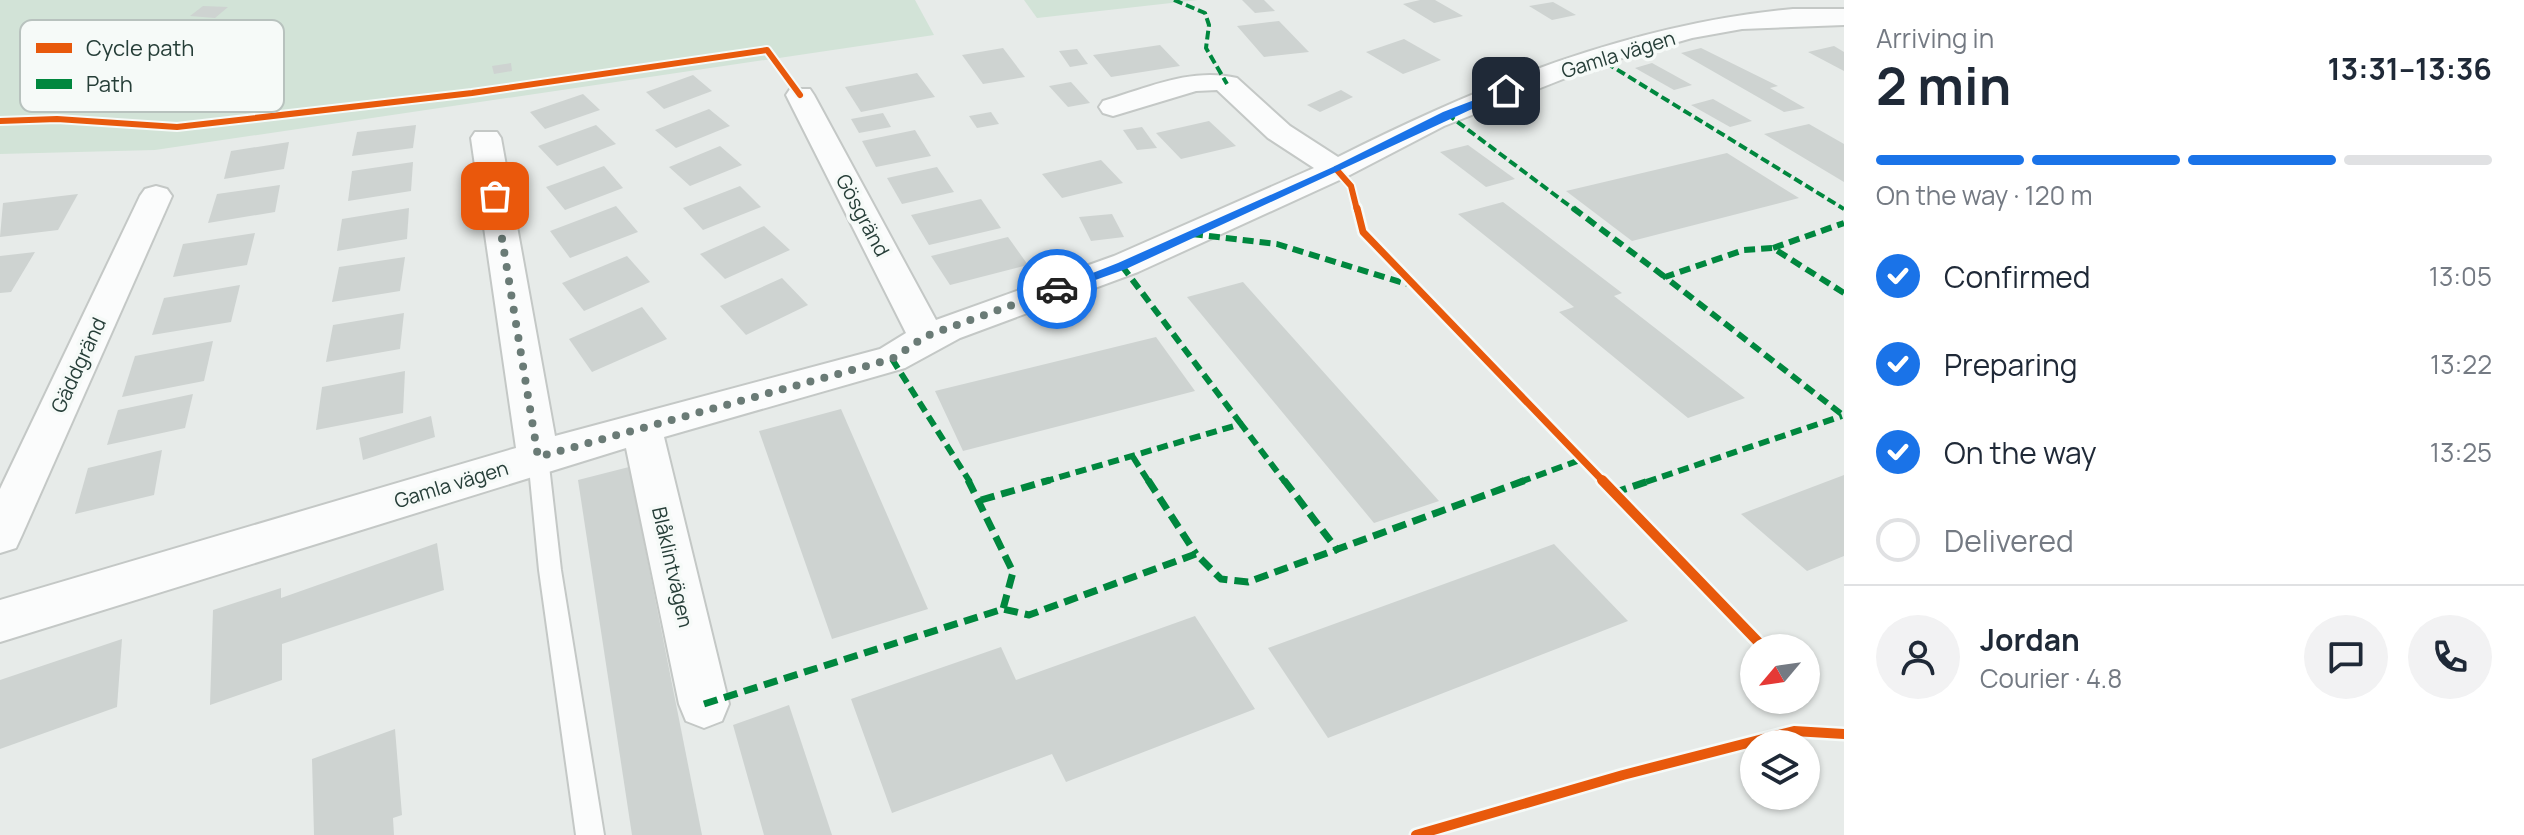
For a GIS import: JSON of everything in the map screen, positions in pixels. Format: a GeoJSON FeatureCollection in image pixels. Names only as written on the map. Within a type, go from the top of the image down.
{"type":"FeatureCollection","features":[{"type":"Feature","properties":{"kind":"street","name":"Gamla vägen"},"geometry":{"type":"LineString","coordinates":[[0,621],[538,457],[892,359],[926,336],[1122,266],[1336,169],[1447,114],[1595,56],[1747,22],[1813,15],[1844,17]]}},
{"type":"Feature","properties":{"kind":"street"},"geometry":{"type":"LineString","coordinates":[[1113,107],[1192,83],[1210,80],[1227,84],[1279,132],[1336,169]]}},
{"type":"Feature","properties":{"kind":"street","name":"Gösgränd"},"geometry":{"type":"LineString","coordinates":[[800,95],[926,336]]}},
{"type":"Feature","properties":{"kind":"street"},"geometry":{"type":"LineString","coordinates":[[486,138],[538,457]]}},
{"type":"Feature","properties":{"kind":"street","name":"Gäddgränd"},"geometry":{"type":"LineString","coordinates":[[0,535],[156,196]]}},
{"type":"Feature","properties":{"kind":"street","name":"Blåklintvägen"},"geometry":{"type":"LineString","coordinates":[[642,430],[704,704]]}},
{"type":"Feature","properties":{"kind":"lane"},"geometry":{"type":"LineString","coordinates":[[538,457],[550,570],[590,835]]}},
{"type":"Feature","properties":{"kind":"green space"},"geometry":{"type":"Polygon","coordinates":[[[0,0],[915,0],[934,35],[155,150],[0,154],[0,0]]]}},
{"type":"Feature","properties":{"kind":"green space"},"geometry":{"type":"Polygon","coordinates":[[[1024,0],[1198,0],[1037,18],[1024,0]]]}},
{"type":"Feature","properties":{"kind":"building"},"geometry":{"type":"Polygon","coordinates":[[[1242,0],[1264,0],[1275,11],[1255,13],[1242,0]]]}},
{"type":"Feature","properties":{"kind":"building"},"geometry":{"type":"Polygon","coordinates":[[[1435,0],[1463,16],[1434,23],[1403,4],[1435,0]]]}},
{"type":"Feature","properties":{"kind":"building"},"geometry":{"type":"Polygon","coordinates":[[[1553,2],[1576,15],[1552,20],[1529,6],[1553,2]]]}},
{"type":"Feature","properties":{"kind":"building"},"geometry":{"type":"Polygon","coordinates":[[[203,6],[228,7],[215,18],[190,16],[203,6]]]}},
{"type":"Feature","properties":{"kind":"building"},"geometry":{"type":"Polygon","coordinates":[[[1279,21],[1309,52],[1264,57],[1237,26],[1279,21]]]}},
{"type":"Feature","properties":{"kind":"building"},"geometry":{"type":"Polygon","coordinates":[[[1404,39],[1441,60],[1403,74],[1366,52],[1404,39]]]}},
{"type":"Feature","properties":{"kind":"building"},"geometry":{"type":"Polygon","coordinates":[[[1160,45],[1180,66],[1111,77],[1093,55],[1160,45]]]}},
{"type":"Feature","properties":{"kind":"building"},"geometry":{"type":"Polygon","coordinates":[[[1834,46],[1844,52],[1844,71],[1808,52],[1834,46]]]}},
{"type":"Feature","properties":{"kind":"building"},"geometry":{"type":"Polygon","coordinates":[[[1003,48],[1025,77],[983,84],[962,55],[1003,48]]]}},
{"type":"Feature","properties":{"kind":"building"},"geometry":{"type":"Polygon","coordinates":[[[1701,48],[1778,86],[1770,88],[1805,108],[1784,112],[1681,53],[1701,48]]]}},
{"type":"Feature","properties":{"kind":"building"},"geometry":{"type":"Polygon","coordinates":[[[1077,49],[1088,64],[1070,67],[1059,51],[1077,49]]]}},
{"type":"Feature","properties":{"kind":"building"},"geometry":{"type":"Polygon","coordinates":[[[511,63],[512,71],[494,74],[492,66],[511,63]]]}},
{"type":"Feature","properties":{"kind":"building"},"geometry":{"type":"Polygon","coordinates":[[[1652,63],[1692,85],[1674,90],[1635,68],[1652,63]]]}},
{"type":"Feature","properties":{"kind":"building"},"geometry":{"type":"Polygon","coordinates":[[[917,73],[935,97],[861,112],[845,87],[917,73]]]}},
{"type":"Feature","properties":{"kind":"building"},"geometry":{"type":"Polygon","coordinates":[[[693,75],[712,91],[664,109],[646,92],[693,75]]]}},
{"type":"Feature","properties":{"kind":"building"},"geometry":{"type":"Polygon","coordinates":[[[1071,82],[1090,103],[1068,107],[1049,86],[1071,82]]]}},
{"type":"Feature","properties":{"kind":"building"},"geometry":{"type":"Polygon","coordinates":[[[1341,90],[1353,97],[1320,112],[1307,105],[1341,90]]]}},
{"type":"Feature","properties":{"kind":"building"},"geometry":{"type":"Polygon","coordinates":[[[583,94],[600,110],[545,129],[530,112],[583,94]]]}},
{"type":"Feature","properties":{"kind":"building"},"geometry":{"type":"Polygon","coordinates":[[[1713,99],[1752,121],[1730,127],[1691,105],[1713,99]]]}},
{"type":"Feature","properties":{"kind":"building"},"geometry":{"type":"Polygon","coordinates":[[[709,109],[730,126],[676,148],[655,130],[709,109]]]}},
{"type":"Feature","properties":{"kind":"building"},"geometry":{"type":"Polygon","coordinates":[[[991,112],[999,124],[977,128],[969,116],[991,112]]]}},
{"type":"Feature","properties":{"kind":"building"},"geometry":{"type":"Polygon","coordinates":[[[883,113],[891,127],[859,133],[851,119],[883,113]]]}},
{"type":"Feature","properties":{"kind":"building"},"geometry":{"type":"Polygon","coordinates":[[[1209,121],[1236,146],[1181,159],[1156,133],[1209,121]]]}},
{"type":"Feature","properties":{"kind":"building"},"geometry":{"type":"Polygon","coordinates":[[[1809,124],[1844,144],[1844,182],[1764,134],[1809,124]]]}},
{"type":"Feature","properties":{"kind":"building"},"geometry":{"type":"Polygon","coordinates":[[[416,125],[413,148],[352,156],[357,132],[416,125]]]}},
{"type":"Feature","properties":{"kind":"building"},"geometry":{"type":"Polygon","coordinates":[[[596,125],[616,144],[557,166],[538,146],[596,125]]]}},
{"type":"Feature","properties":{"kind":"building"},"geometry":{"type":"Polygon","coordinates":[[[1142,127],[1157,148],[1137,150],[1123,130],[1142,127]]]}},
{"type":"Feature","properties":{"kind":"building"},"geometry":{"type":"Polygon","coordinates":[[[915,130],[931,156],[876,167],[862,141],[915,130]]]}},
{"type":"Feature","properties":{"kind":"building"},"geometry":{"type":"Polygon","coordinates":[[[289,142],[284,169],[224,179],[231,151],[289,142]]]}},
{"type":"Feature","properties":{"kind":"building"},"geometry":{"type":"Polygon","coordinates":[[[1468,145],[1515,179],[1486,187],[1440,152],[1468,145]]]}},
{"type":"Feature","properties":{"kind":"building"},"geometry":{"type":"Polygon","coordinates":[[[720,146],[742,165],[690,186],[669,167],[720,146]]]}},
{"type":"Feature","properties":{"kind":"building"},"geometry":{"type":"Polygon","coordinates":[[[1727,153],[1799,198],[1632,241],[1566,191],[1727,153]]]}},
{"type":"Feature","properties":{"kind":"building"},"geometry":{"type":"Polygon","coordinates":[[[1101,160],[1123,183],[1062,198],[1042,174],[1101,160]]]}},
{"type":"Feature","properties":{"kind":"building"},"geometry":{"type":"Polygon","coordinates":[[[413,162],[411,191],[348,201],[352,171],[413,162]]]}},
{"type":"Feature","properties":{"kind":"building"},"geometry":{"type":"Polygon","coordinates":[[[604,166],[623,188],[565,210],[546,187],[604,166]]]}},
{"type":"Feature","properties":{"kind":"building"},"geometry":{"type":"Polygon","coordinates":[[[937,167],[954,192],[902,204],[887,178],[937,167]]]}},
{"type":"Feature","properties":{"kind":"building"},"geometry":{"type":"Polygon","coordinates":[[[280,185],[275,212],[208,223],[217,194],[280,185]]]}},
{"type":"Feature","properties":{"kind":"building"},"geometry":{"type":"Polygon","coordinates":[[[740,186],[761,207],[703,230],[683,208],[740,186]]]}},
{"type":"Feature","properties":{"kind":"building"},"geometry":{"type":"Polygon","coordinates":[[[78,194],[58,230],[0,237],[3,203],[78,194]]]}},
{"type":"Feature","properties":{"kind":"building"},"geometry":{"type":"Polygon","coordinates":[[[981,199],[1001,228],[929,245],[911,215],[981,199]]]}},
{"type":"Feature","properties":{"kind":"building"},"geometry":{"type":"Polygon","coordinates":[[[1503,202],[1622,293],[1614,296],[1745,398],[1688,418],[1559,312],[1574,307],[1458,214],[1503,202]]]}},
{"type":"Feature","properties":{"kind":"building"},"geometry":{"type":"Polygon","coordinates":[[[616,206],[638,232],[570,258],[550,231],[616,206]]]}},
{"type":"Feature","properties":{"kind":"building"},"geometry":{"type":"Polygon","coordinates":[[[409,208],[407,239],[337,251],[342,219],[409,208]]]}},
{"type":"Feature","properties":{"kind":"building"},"geometry":{"type":"Polygon","coordinates":[[[1112,214],[1124,237],[1091,241],[1079,217],[1112,214]]]}},
{"type":"Feature","properties":{"kind":"building"},"geometry":{"type":"Polygon","coordinates":[[[764,226],[790,250],[725,279],[700,254],[764,226]]]}},
{"type":"Feature","properties":{"kind":"building"},"geometry":{"type":"Polygon","coordinates":[[[255,233],[247,265],[173,277],[183,244],[255,233]]]}},
{"type":"Feature","properties":{"kind":"building"},"geometry":{"type":"Polygon","coordinates":[[[1008,237],[1028,265],[950,285],[931,256],[1008,237]]]}},
{"type":"Feature","properties":{"kind":"building"},"geometry":{"type":"Polygon","coordinates":[[[35,252],[11,292],[0,293],[0,256],[35,252]]]}},
{"type":"Feature","properties":{"kind":"building"},"geometry":{"type":"Polygon","coordinates":[[[627,256],[650,282],[584,311],[562,283],[627,256]]]}},
{"type":"Feature","properties":{"kind":"building"},"geometry":{"type":"Polygon","coordinates":[[[405,257],[400,291],[332,302],[339,267],[405,257]]]}},
{"type":"Feature","properties":{"kind":"building"},"geometry":{"type":"Polygon","coordinates":[[[782,278],[808,305],[746,335],[720,306],[782,278]]]}},
{"type":"Feature","properties":{"kind":"building"},"geometry":{"type":"Polygon","coordinates":[[[1243,282],[1439,501],[1374,523],[1187,297],[1243,282]]]}},
{"type":"Feature","properties":{"kind":"building"},"geometry":{"type":"Polygon","coordinates":[[[240,285],[231,322],[152,335],[164,298],[240,285]]]}},
{"type":"Feature","properties":{"kind":"building"},"geometry":{"type":"Polygon","coordinates":[[[642,307],[667,339],[592,372],[569,339],[642,307]]]}},
{"type":"Feature","properties":{"kind":"building"},"geometry":{"type":"Polygon","coordinates":[[[404,313],[400,349],[326,362],[333,325],[404,313]]]}},
{"type":"Feature","properties":{"kind":"building"},"geometry":{"type":"Polygon","coordinates":[[[1156,337],[1195,391],[963,451],[935,391],[1156,337]]]}},
{"type":"Feature","properties":{"kind":"building"},"geometry":{"type":"Polygon","coordinates":[[[213,341],[204,381],[122,397],[135,356],[213,341]]]}},
{"type":"Feature","properties":{"kind":"building"},"geometry":{"type":"Polygon","coordinates":[[[405,371],[403,413],[316,430],[322,387],[405,371]]]}},
{"type":"Feature","properties":{"kind":"building"},"geometry":{"type":"Polygon","coordinates":[[[193,394],[185,428],[107,445],[118,410],[193,394]]]}},
{"type":"Feature","properties":{"kind":"building"},"geometry":{"type":"Polygon","coordinates":[[[841,409],[928,609],[832,639],[759,431],[841,409]]]}},
{"type":"Feature","properties":{"kind":"building"},"geometry":{"type":"Polygon","coordinates":[[[431,416],[435,437],[363,460],[359,438],[431,416]]]}},
{"type":"Feature","properties":{"kind":"building"},"geometry":{"type":"Polygon","coordinates":[[[162,450],[154,495],[75,514],[88,468],[162,450]]]}},
{"type":"Feature","properties":{"kind":"building"},"geometry":{"type":"Polygon","coordinates":[[[629,467],[702,835],[632,835],[578,480],[629,467]]]}},
{"type":"Feature","properties":{"kind":"building"},"geometry":{"type":"Polygon","coordinates":[[[1844,475],[1844,556],[1807,571],[1741,514],[1844,475]]]}},
{"type":"Feature","properties":{"kind":"building"},"geometry":{"type":"Polygon","coordinates":[[[437,543],[444,590],[282,644],[282,680],[210,705],[213,610],[281,588],[281,598],[437,543]]]}},
{"type":"Feature","properties":{"kind":"building"},"geometry":{"type":"Polygon","coordinates":[[[1554,544],[1628,621],[1328,738],[1268,648],[1554,544]]]}},
{"type":"Feature","properties":{"kind":"building"},"geometry":{"type":"Polygon","coordinates":[[[1195,616],[1255,709],[1066,782],[1052,754],[892,813],[851,699],[1001,647],[1016,680],[1195,616]]]}},
{"type":"Feature","properties":{"kind":"building"},"geometry":{"type":"Polygon","coordinates":[[[122,639],[117,707],[0,749],[0,680],[122,639]]]}},
{"type":"Feature","properties":{"kind":"building"},"geometry":{"type":"Polygon","coordinates":[[[789,705],[832,835],[764,835],[733,725],[789,705]]]}},
{"type":"Feature","properties":{"kind":"building"},"geometry":{"type":"Polygon","coordinates":[[[395,729],[402,815],[393,818],[394,835],[314,835],[312,759],[395,729]]]}},
{"type":"Feature","properties":{"kind":"marked path"},"geometry":{"type":"LineString","coordinates":[[1174,0],[1205,13],[1209,25],[1206,48],[1227,84]]}},
{"type":"Feature","properties":{"kind":"marked path"},"geometry":{"type":"LineString","coordinates":[[1595,56],[1844,209]]}},
{"type":"Feature","properties":{"kind":"marked path"},"geometry":{"type":"LineString","coordinates":[[1447,114],[1665,277]]}},
{"type":"Feature","properties":{"kind":"marked path"},"geometry":{"type":"LineString","coordinates":[[1773,248],[1844,223]]}},
{"type":"Feature","properties":{"kind":"marked path"},"geometry":{"type":"LineString","coordinates":[[1192,234],[1277,244],[1407,284]]}},
{"type":"Feature","properties":{"kind":"marked path"},"geometry":{"type":"LineString","coordinates":[[1844,293],[1773,248],[1744,250],[1665,277],[1844,416]]}},
{"type":"Feature","properties":{"kind":"marked path"},"geometry":{"type":"LineString","coordinates":[[1122,266],[1241,424]]}},
{"type":"Feature","properties":{"kind":"marked path"},"geometry":{"type":"LineString","coordinates":[[892,359],[981,500],[1013,572],[1003,609]]}},
{"type":"Feature","properties":{"kind":"marked path"},"geometry":{"type":"LineString","coordinates":[[1613,493],[1842,416]]}},
{"type":"Feature","properties":{"kind":"marked path"},"geometry":{"type":"LineString","coordinates":[[981,500],[1241,424],[1339,552]]}},
{"type":"Feature","properties":{"kind":"marked path"},"geometry":{"type":"LineString","coordinates":[[1133,457],[1196,554]]}},
{"type":"Feature","properties":{"kind":"marked path"},"geometry":{"type":"LineString","coordinates":[[704,704],[1003,609],[1029,615],[1196,554],[1221,579],[1248,582],[1580,460]]}},
{"type":"Feature","properties":{"kind":"cycle path"},"geometry":{"type":"LineString","coordinates":[[0,121],[57,119],[177,127],[472,93],[767,50],[800,95]]}},
{"type":"Feature","properties":{"kind":"cycle path"},"geometry":{"type":"LineString","coordinates":[[1336,169],[1351,186],[1363,232],[1751,634]]}},
{"type":"Feature","properties":{"kind":"cycle path"},"geometry":{"type":"LineString","coordinates":[[1416,835],[1623,775],[1794,731],[1844,734]]}},
{"type":"Feature","properties":{"kind":"way so far"},"geometry":{"type":"LineString","coordinates":[[495,196],[538,457],[892,359],[926,336],[1057,289]]}},
{"type":"Feature","properties":{"kind":"route"},"geometry":{"type":"LineString","coordinates":[[1057,289],[1122,266],[1336,169],[1447,114],[1506,91]]}}]}
